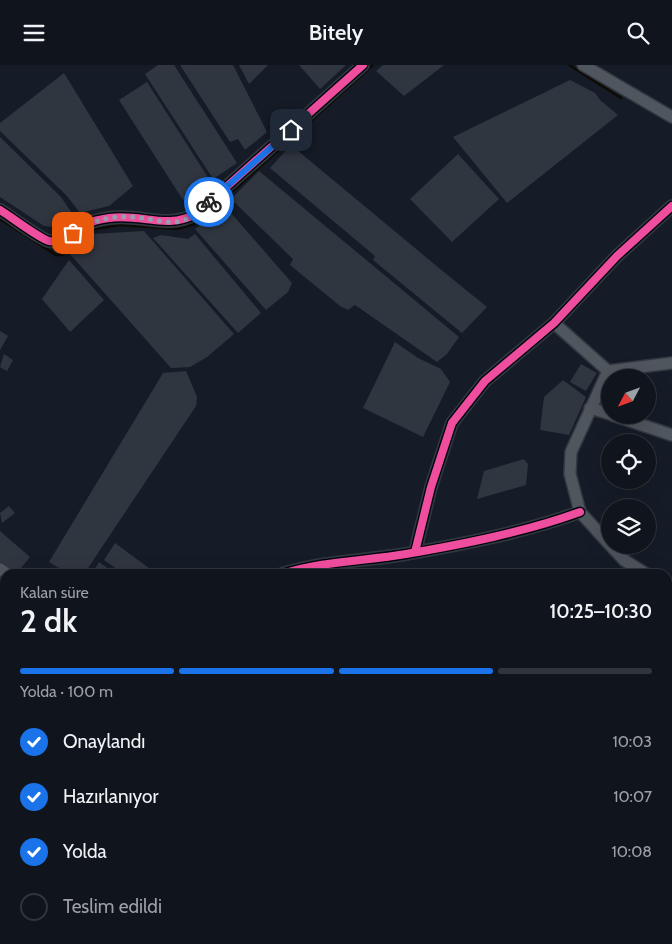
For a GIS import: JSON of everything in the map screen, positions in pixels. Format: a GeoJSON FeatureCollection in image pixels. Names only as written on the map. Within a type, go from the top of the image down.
{"type":"FeatureCollection","features":[{"type":"Feature","properties":{"kind":"street"},"geometry":{"type":"LineString","coordinates":[[0,210],[48,241],[62,241],[87,223],[111,218],[140,217],[168,223],[183,221],[203,207],[363,65]]}},
{"type":"Feature","properties":{"kind":"street"},"geometry":{"type":"LineString","coordinates":[[583,65],[672,117]]}},
{"type":"Feature","properties":{"kind":"street"},"geometry":{"type":"LineString","coordinates":[[415,552],[431,487],[452,423],[485,381],[554,323],[618,256],[672,206]]}},
{"type":"Feature","properties":{"kind":"street"},"geometry":{"type":"LineString","coordinates":[[554,323],[606,369]]}},
{"type":"Feature","properties":{"kind":"street"},"geometry":{"type":"LineString","coordinates":[[624,369],[672,363]]}},
{"type":"Feature","properties":{"kind":"street"},"geometry":{"type":"LineString","coordinates":[[601,385],[572,452],[570,474],[580,512],[601,535]]}},
{"type":"Feature","properties":{"kind":"street"},"geometry":{"type":"LineString","coordinates":[[590,407],[601,411]]}},
{"type":"Feature","properties":{"kind":"street"},"geometry":{"type":"LineString","coordinates":[[638,424],[672,435]]}},
{"type":"Feature","properties":{"kind":"street"},"geometry":{"type":"LineString","coordinates":[[301,569],[324,563],[415,552],[548,523],[580,512]]}},
{"type":"Feature","properties":{"kind":"street"},"geometry":{"type":"LineString","coordinates":[[618,554],[638,569]]}},
{"type":"Feature","properties":{"kind":"building"},"geometry":{"type":"Polygon","coordinates":[[[158,65],[174,65],[237,163],[213,179],[145,74],[158,65]]]}},
{"type":"Feature","properties":{"kind":"building"},"geometry":{"type":"Polygon","coordinates":[[[180,65],[233,65],[267,132],[245,150],[238,139],[230,142],[180,65]]]}},
{"type":"Feature","properties":{"kind":"building"},"geometry":{"type":"Polygon","coordinates":[[[239,65],[268,65],[249,84],[239,65]]]}},
{"type":"Feature","properties":{"kind":"building"},"geometry":{"type":"Polygon","coordinates":[[[299,65],[346,65],[320,89],[299,65]]]}},
{"type":"Feature","properties":{"kind":"building"},"geometry":{"type":"Polygon","coordinates":[[[383,65],[444,65],[404,96],[376,71],[383,65]]]}},
{"type":"Feature","properties":{"kind":"building"},"geometry":{"type":"Polygon","coordinates":[[[64,73],[133,186],[109,206],[80,213],[67,196],[0,131],[0,123],[64,73]]]}},
{"type":"Feature","properties":{"kind":"building"},"geometry":{"type":"Polygon","coordinates":[[[570,80],[595,93],[600,100],[618,115],[507,203],[453,137],[570,80]]]}},
{"type":"Feature","properties":{"kind":"building"},"geometry":{"type":"Polygon","coordinates":[[[147,82],[211,182],[183,200],[119,100],[147,82]]]}},
{"type":"Feature","properties":{"kind":"building"},"geometry":{"type":"Polygon","coordinates":[[[0,137],[61,197],[74,216],[67,222],[53,227],[44,226],[0,197],[0,137]]]}},
{"type":"Feature","properties":{"kind":"building"},"geometry":{"type":"Polygon","coordinates":[[[291,145],[487,307],[462,333],[373,260],[375,256],[270,168],[291,145]]]}},
{"type":"Feature","properties":{"kind":"building"},"geometry":{"type":"Polygon","coordinates":[[[458,154],[499,199],[452,242],[410,199],[458,154]]]}},
{"type":"Feature","properties":{"kind":"building"},"geometry":{"type":"Polygon","coordinates":[[[259,171],[459,337],[447,354],[437,362],[355,305],[348,310],[340,306],[290,265],[293,259],[231,199],[259,171]]]}},
{"type":"Feature","properties":{"kind":"building"},"geometry":{"type":"Polygon","coordinates":[[[225,206],[292,283],[288,292],[266,310],[195,229],[225,206]]]}},
{"type":"Feature","properties":{"kind":"building"},"geometry":{"type":"Polygon","coordinates":[[[144,231],[234,334],[207,357],[190,367],[171,368],[70,254],[92,234],[144,231]]]}},
{"type":"Feature","properties":{"kind":"building"},"geometry":{"type":"Polygon","coordinates":[[[195,234],[261,313],[238,333],[153,238],[161,235],[188,239],[195,234]]]}},
{"type":"Feature","properties":{"kind":"building"},"geometry":{"type":"Polygon","coordinates":[[[69,260],[104,300],[70,332],[42,299],[69,260]]]}},
{"type":"Feature","properties":{"kind":"building"},"geometry":{"type":"Polygon","coordinates":[[[0,331],[8,336],[0,350],[0,331]]]}},
{"type":"Feature","properties":{"kind":"building"},"geometry":{"type":"Polygon","coordinates":[[[395,342],[418,358],[441,369],[450,382],[423,437],[363,408],[395,342]]]}},
{"type":"Feature","properties":{"kind":"building"},"geometry":{"type":"Polygon","coordinates":[[[4,354],[13,360],[7,371],[0,367],[4,354]]]}},
{"type":"Feature","properties":{"kind":"building"},"geometry":{"type":"Polygon","coordinates":[[[581,364],[597,373],[586,391],[570,382],[581,364]]]}},
{"type":"Feature","properties":{"kind":"building"},"geometry":{"type":"Polygon","coordinates":[[[186,371],[197,397],[196,406],[87,569],[61,569],[49,562],[163,373],[186,371]]]}},
{"type":"Feature","properties":{"kind":"building"},"geometry":{"type":"Polygon","coordinates":[[[563,380],[586,397],[569,435],[540,430],[544,397],[563,380]]]}},
{"type":"Feature","properties":{"kind":"building"},"geometry":{"type":"Polygon","coordinates":[[[524,459],[528,464],[526,485],[477,499],[484,471],[524,459]]]}},
{"type":"Feature","properties":{"kind":"building"},"geometry":{"type":"Polygon","coordinates":[[[9,506],[15,513],[2,523],[0,513],[9,506]]]}},
{"type":"Feature","properties":{"kind":"building"},"geometry":{"type":"Polygon","coordinates":[[[0,531],[30,557],[20,569],[8,569],[0,564],[0,531]]]}},
{"type":"Feature","properties":{"kind":"building"},"geometry":{"type":"Polygon","coordinates":[[[115,543],[150,569],[117,569],[104,560],[115,543]]]}},
{"type":"Feature","properties":{"kind":"building"},"geometry":{"type":"Polygon","coordinates":[[[99,562],[109,569],[95,569],[99,562]]]}},
{"type":"Feature","properties":{"kind":"waterway"},"geometry":{"type":"LineString","coordinates":[[0,219],[56,255],[62,255],[79,236],[95,229],[120,225],[177,229],[194,224],[373,65]]}},
{"type":"Feature","properties":{"kind":"waterway"},"geometry":{"type":"LineString","coordinates":[[569,65],[621,98]]}},
{"type":"Feature","properties":{"kind":"cycle path"},"geometry":{"type":"LineString","coordinates":[[0,210],[49,241],[60,240],[86,224],[106,218],[121,217],[164,221],[185,219],[196,214],[363,65]]}},
{"type":"Feature","properties":{"kind":"cycle path"},"geometry":{"type":"LineString","coordinates":[[415,552],[431,487],[452,423],[485,381],[554,323],[617,256],[672,206]]}},
{"type":"Feature","properties":{"kind":"cycle path"},"geometry":{"type":"LineString","coordinates":[[301,569],[406,554],[472,542],[538,526],[580,512]]}},
{"type":"Feature","properties":{"kind":"way so far"},"geometry":{"type":"LineString","coordinates":[[73,233],[87,223],[111,218],[140,217],[168,223],[183,221],[196,214],[209,202]]}},
{"type":"Feature","properties":{"kind":"route"},"geometry":{"type":"LineString","coordinates":[[209,202],[291,130]]}}]}
